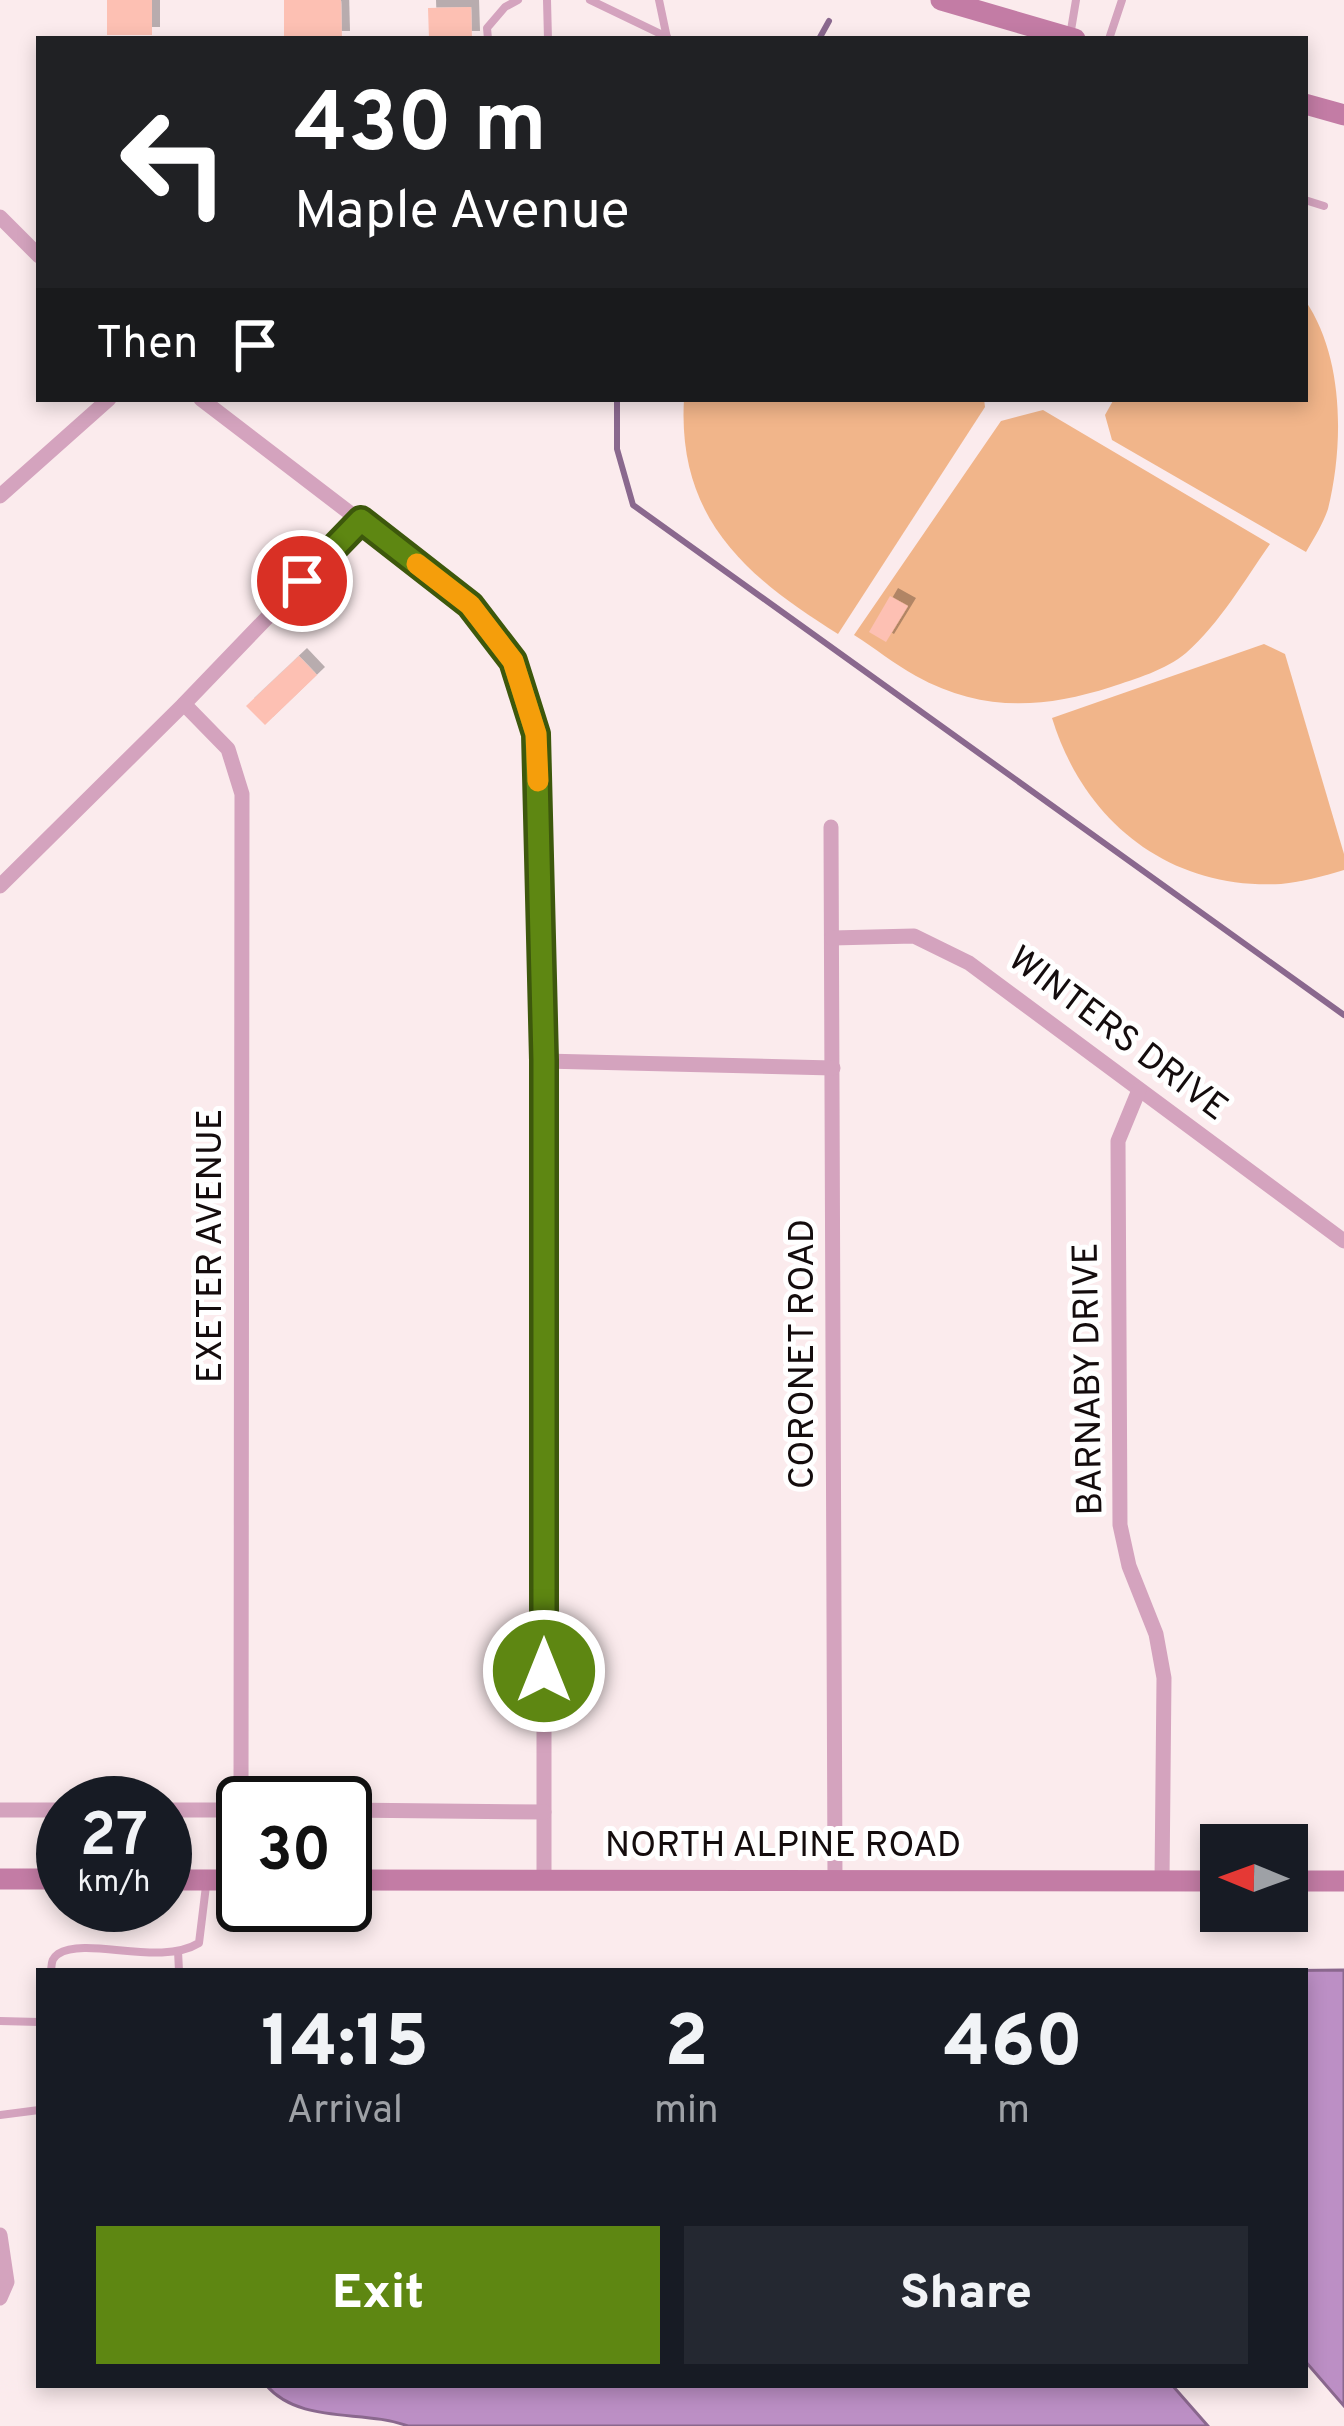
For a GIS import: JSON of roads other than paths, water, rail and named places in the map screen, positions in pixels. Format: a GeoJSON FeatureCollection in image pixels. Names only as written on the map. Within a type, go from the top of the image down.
{"type":"FeatureCollection","features":[{"type":"Feature","properties":{"kind":"main road"},"geometry":{"type":"LineString","coordinates":[[941,0],[974,4],[1018,31],[1057,36]]}},
{"type":"Feature","properties":{"kind":"main road"},"geometry":{"type":"LineString","coordinates":[[1308,105],[1344,115]]}},
{"type":"Feature","properties":{"kind":"main road"},"geometry":{"type":"LineString","coordinates":[[0,1879],[36,1880]]}},
{"type":"Feature","properties":{"kind":"main road"},"geometry":{"type":"LineString","coordinates":[[192,1880],[216,1880]]}},
{"type":"Feature","properties":{"kind":"main road","name":"NORTH ALPINE ROAD"},"geometry":{"type":"LineString","coordinates":[[372,1880],[1200,1881]]}},
{"type":"Feature","properties":{"kind":"main road"},"geometry":{"type":"LineString","coordinates":[[1308,1881],[1344,1881]]}},
{"type":"Feature","properties":{"kind":"street"},"geometry":{"type":"LineString","coordinates":[[0,217],[36,253]]}},
{"type":"Feature","properties":{"kind":"street"},"geometry":{"type":"LineString","coordinates":[[0,496],[106,402]]}},
{"type":"Feature","properties":{"kind":"street"},"geometry":{"type":"LineString","coordinates":[[205,402],[470,605],[513,661],[536,734],[544,1060],[544,1880]]}},
{"type":"Feature","properties":{"kind":"street"},"geometry":{"type":"LineString","coordinates":[[0,886],[361,520]]}},
{"type":"Feature","properties":{"kind":"street","name":"EXETER AVENUE"},"geometry":{"type":"LineString","coordinates":[[184,704],[228,749],[242,794],[242,1776]]}},
{"type":"Feature","properties":{"kind":"street","name":"CORONET ROAD"},"geometry":{"type":"LineString","coordinates":[[831,827],[836,1880]]}},
{"type":"Feature","properties":{"kind":"street","name":"WINTERS DRIVE"},"geometry":{"type":"LineString","coordinates":[[832,938],[914,937],[969,964],[1344,1241]]}},
{"type":"Feature","properties":{"kind":"street"},"geometry":{"type":"LineString","coordinates":[[544,1060],[833,1068]]}},
{"type":"Feature","properties":{"kind":"street","name":"BARNABY DRIVE"},"geometry":{"type":"LineString","coordinates":[[1139,1090],[1118,1141],[1120,1525],[1129,1566],[1156,1634],[1163,1678],[1162,1881]]}},
{"type":"Feature","properties":{"kind":"street"},"geometry":{"type":"LineString","coordinates":[[0,1810],[36,1810]]}},
{"type":"Feature","properties":{"kind":"street"},"geometry":{"type":"LineString","coordinates":[[372,1810],[544,1811]]}},
{"type":"Feature","properties":{"kind":"street"},"geometry":{"type":"LineString","coordinates":[[0,2235],[7,2282],[0,2298]]}},
{"type":"Feature","properties":{"kind":"lane"},"geometry":{"type":"LineString","coordinates":[[488,36],[488,28],[505,7],[518,0]]}},
{"type":"Feature","properties":{"kind":"lane"},"geometry":{"type":"LineString","coordinates":[[547,0],[548,36]]}},
{"type":"Feature","properties":{"kind":"lane"},"geometry":{"type":"LineString","coordinates":[[590,0],[663,36]]}},
{"type":"Feature","properties":{"kind":"lane"},"geometry":{"type":"LineString","coordinates":[[659,0],[667,36]]}},
{"type":"Feature","properties":{"kind":"lane"},"geometry":{"type":"LineString","coordinates":[[1072,36],[1076,0]]}},
{"type":"Feature","properties":{"kind":"lane"},"geometry":{"type":"LineString","coordinates":[[1110,36],[1122,0]]}},
{"type":"Feature","properties":{"kind":"lane"},"geometry":{"type":"LineString","coordinates":[[1308,201],[1324,206]]}},
{"type":"Feature","properties":{"kind":"lane"},"geometry":{"type":"LineString","coordinates":[[51,1968],[59,1953],[178,1951],[199,1942],[206,1880]]}},
{"type":"Feature","properties":{"kind":"lane"},"geometry":{"type":"LineString","coordinates":[[178,1951],[178,1968]]}},
{"type":"Feature","properties":{"kind":"lane"},"geometry":{"type":"LineString","coordinates":[[0,2021],[36,2022]]}},
{"type":"Feature","properties":{"kind":"lane"},"geometry":{"type":"LineString","coordinates":[[0,2115],[36,2110]]}},
{"type":"Feature","properties":{"kind":"waterway"},"geometry":{"type":"LineString","coordinates":[[821,36],[829,21]]}},
{"type":"Feature","properties":{"kind":"waterway"},"geometry":{"type":"LineString","coordinates":[[617,402],[617,449],[633,505],[1344,1015]]}}]}
